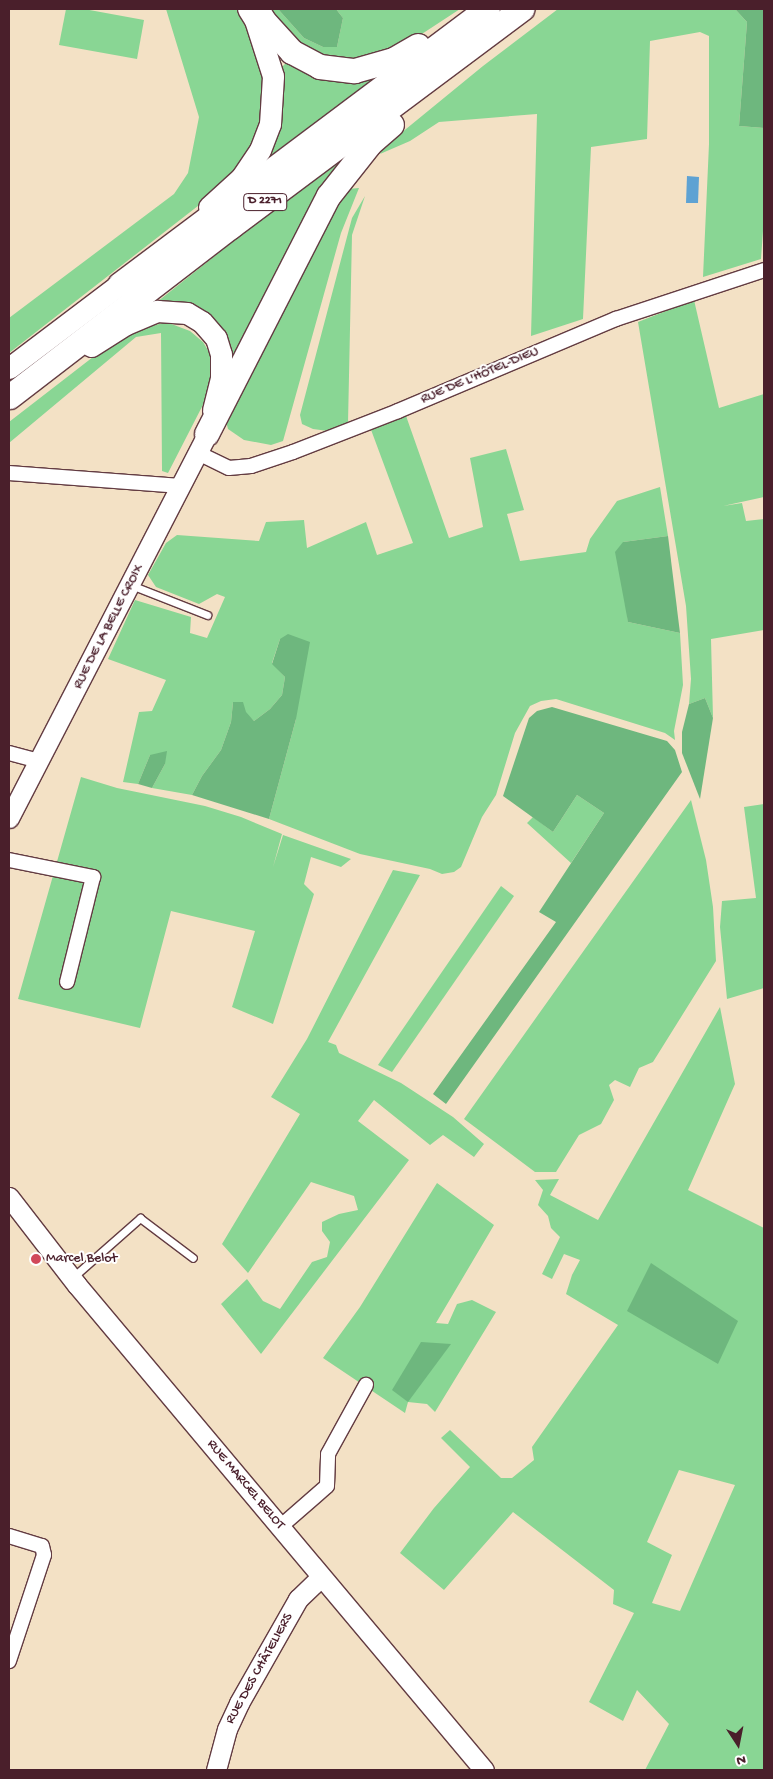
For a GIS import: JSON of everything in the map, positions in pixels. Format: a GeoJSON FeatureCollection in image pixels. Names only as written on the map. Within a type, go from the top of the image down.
{"type":"FeatureCollection","features":[{"type":"Feature","properties":{"kind":"highway"},"geometry":{"type":"LineString","coordinates":[[257,9],[264,21],[292,52],[320,67],[355,70],[394,60],[482,9]]}},
{"type":"Feature","properties":{"kind":"highway","name":"D 2271"},"geometry":{"type":"LineString","coordinates":[[120,285],[488,9]]}},
{"type":"Feature","properties":{"kind":"highway","name":"D 2271"},"geometry":{"type":"LineString","coordinates":[[10,398],[231,227],[523,9]]}},
{"type":"Feature","properties":{"kind":"highway"},"geometry":{"type":"LineString","coordinates":[[202,444],[329,196],[370,144],[523,9]]}},
{"type":"Feature","properties":{"kind":"main road"},"geometry":{"type":"LineString","coordinates":[[120,285],[241,178],[260,150],[270,124],[272,76],[255,20],[248,9]]}},
{"type":"Feature","properties":{"kind":"main road","name":"D 2271"},"geometry":{"type":"LineString","coordinates":[[9,368],[120,285]]}},
{"type":"Feature","properties":{"kind":"main road"},"geometry":{"type":"LineString","coordinates":[[10,398],[126,324],[157,311],[174,311],[187,314],[202,322],[216,338],[221,354],[221,378],[202,444]]}},
{"type":"Feature","properties":{"kind":"main road","name":"RUE DE LA BELLE CROIX"},"geometry":{"type":"LineString","coordinates":[[9,818],[202,444]]}},
{"type":"Feature","properties":{"kind":"main road","name":"RUE MARCEL BELOT"},"geometry":{"type":"LineString","coordinates":[[9,1197],[71,1278],[484,1770]]}},
{"type":"Feature","properties":{"kind":"main road","name":"RUE DES CHÂTELIERS"},"geometry":{"type":"LineString","coordinates":[[216,1770],[227,1729],[239,1703],[298,1599],[321,1577]]}},
{"type":"Feature","properties":{"kind":"street","name":"RUE DE L'HÔTEL-DIEU"},"geometry":{"type":"LineString","coordinates":[[202,444],[229,468],[251,466],[293,452],[398,411],[616,319],[764,270]]}},
{"type":"Feature","properties":{"kind":"street"},"geometry":{"type":"LineString","coordinates":[[9,473],[181,486]]}},
{"type":"Feature","properties":{"kind":"street"},"geometry":{"type":"LineString","coordinates":[[9,753],[39,761]]}},
{"type":"Feature","properties":{"kind":"street"},"geometry":{"type":"LineString","coordinates":[[9,860],[93,877],[67,982]]}},
{"type":"Feature","properties":{"kind":"street"},"geometry":{"type":"LineString","coordinates":[[280,1527],[327,1486],[328,1454],[366,1385]]}},
{"type":"Feature","properties":{"kind":"street"},"geometry":{"type":"LineString","coordinates":[[9,1536],[42,1546],[44,1555],[9,1661]]}},
{"type":"Feature","properties":{"kind":"lane"},"geometry":{"type":"LineString","coordinates":[[130,585],[207,615]]}},
{"type":"Feature","properties":{"kind":"lane"},"geometry":{"type":"LineString","coordinates":[[71,1278],[140,1218],[193,1258]]}},
{"type":"Feature","properties":{"kind":"green space"},"geometry":{"type":"Polygon","coordinates":[[[66,9],[84,9],[144,20],[137,59],[59,45],[66,9]]]}},
{"type":"Feature","properties":{"kind":"green space"},"geometry":{"type":"Polygon","coordinates":[[[166,9],[238,9],[256,38],[265,78],[263,118],[250,155],[230,181],[9,353],[9,318],[174,194],[188,173],[199,117],[166,9]]]}},
{"type":"Feature","properties":{"kind":"green space"},"geometry":{"type":"Polygon","coordinates":[[[269,9],[278,9],[304,38],[323,47],[337,47],[343,18],[336,9],[460,9],[402,47],[378,56],[347,61],[324,59],[302,48],[269,9]]]}},
{"type":"Feature","properties":{"kind":"green space"},"geometry":{"type":"Polygon","coordinates":[[[278,9],[336,9],[343,18],[337,47],[323,47],[304,38],[278,9]]]}},
{"type":"Feature","properties":{"kind":"green space"},"geometry":{"type":"Polygon","coordinates":[[[558,9],[735,9],[747,22],[739,126],[764,128],[764,217],[761,259],[703,277],[709,144],[709,36],[700,32],[650,41],[647,139],[591,147],[583,319],[531,336],[537,114],[439,122],[410,141],[380,154],[384,147],[483,66],[558,9]]]}},
{"type":"Feature","properties":{"kind":"green space"},"geometry":{"type":"Polygon","coordinates":[[[735,9],[764,9],[764,128],[739,126],[747,22],[735,9]]]}},
{"type":"Feature","properties":{"kind":"green space"},"geometry":{"type":"Polygon","coordinates":[[[290,59],[383,72],[385,78],[255,173],[278,71],[290,59]]]}},
{"type":"Feature","properties":{"kind":"green space"},"geometry":{"type":"Polygon","coordinates":[[[364,141],[227,383],[227,354],[157,302],[314,177],[364,141]]]}},
{"type":"Feature","properties":{"kind":"green space"},"geometry":{"type":"Polygon","coordinates":[[[359,188],[341,233],[283,441],[271,445],[244,440],[228,429],[225,417],[332,208],[348,189],[359,188]]]}},
{"type":"Feature","properties":{"kind":"green space"},"geometry":{"type":"Polygon","coordinates":[[[365,196],[352,235],[348,423],[328,431],[313,429],[302,424],[300,415],[352,218],[365,196]]]}},
{"type":"Feature","properties":{"kind":"green space"},"geometry":{"type":"Polygon","coordinates":[[[694,300],[719,408],[764,394],[764,497],[723,506],[742,503],[746,521],[764,519],[764,630],[711,639],[713,718],[705,698],[689,704],[691,679],[686,606],[638,322],[694,300]]]}},
{"type":"Feature","properties":{"kind":"green space"},"geometry":{"type":"Polygon","coordinates":[[[166,322],[190,331],[203,342],[212,357],[213,372],[208,395],[168,473],[162,471],[161,333],[136,337],[9,443],[9,422],[115,340],[138,330],[166,322]]]}},
{"type":"Feature","properties":{"kind":"green space"},"geometry":{"type":"Polygon","coordinates":[[[405,413],[449,538],[483,527],[470,458],[506,449],[524,510],[507,514],[520,561],[586,552],[590,539],[617,501],[660,487],[668,536],[623,542],[628,622],[680,633],[683,685],[674,731],[675,740],[665,733],[556,699],[541,701],[530,706],[515,733],[496,795],[482,817],[461,867],[454,872],[442,874],[430,869],[360,854],[269,819],[296,719],[280,639],[272,663],[285,677],[282,695],[270,709],[254,721],[233,702],[231,722],[221,750],[202,776],[192,795],[152,788],[165,764],[150,755],[138,784],[123,782],[139,712],[152,711],[166,680],[108,659],[135,600],[191,617],[190,633],[207,638],[225,597],[217,594],[199,604],[156,587],[148,575],[166,543],[177,535],[259,541],[266,522],[304,520],[307,548],[366,522],[377,555],[413,543],[370,427],[405,413]]]}},
{"type":"Feature","properties":{"kind":"green space"},"geometry":{"type":"Polygon","coordinates":[[[668,536],[680,633],[628,622],[615,552],[623,542],[668,536]]]}},
{"type":"Feature","properties":{"kind":"green space"},"geometry":{"type":"Polygon","coordinates":[[[288,634],[310,642],[296,719],[269,819],[192,795],[202,776],[221,750],[231,722],[233,702],[243,702],[246,712],[254,721],[270,709],[282,695],[285,677],[272,664],[280,639],[288,634]]]}},
{"type":"Feature","properties":{"kind":"green space"},"geometry":{"type":"Polygon","coordinates":[[[705,698],[713,718],[700,799],[682,753],[682,732],[689,704],[705,698]]]}},
{"type":"Feature","properties":{"kind":"green space"},"geometry":{"type":"Polygon","coordinates":[[[552,707],[667,741],[675,750],[682,772],[446,1104],[433,1094],[556,922],[539,912],[604,813],[577,795],[553,832],[503,796],[529,718],[537,711],[552,707]]]}},
{"type":"Feature","properties":{"kind":"green space"},"geometry":{"type":"Polygon","coordinates":[[[167,751],[165,764],[152,788],[138,784],[150,755],[167,751]]]}},
{"type":"Feature","properties":{"kind":"green space"},"geometry":{"type":"Polygon","coordinates":[[[81,777],[117,788],[205,806],[241,817],[282,834],[273,867],[283,835],[351,859],[341,867],[311,857],[304,884],[314,894],[273,1024],[232,1007],[255,931],[171,911],[140,1028],[18,999],[81,777]]]}},
{"type":"Feature","properties":{"kind":"green space"},"geometry":{"type":"Polygon","coordinates":[[[577,795],[604,813],[571,863],[527,823],[533,817],[553,832],[577,795]]]}},
{"type":"Feature","properties":{"kind":"green space"},"geometry":{"type":"Polygon","coordinates":[[[691,800],[706,860],[713,907],[716,961],[653,1062],[639,1068],[630,1087],[615,1080],[609,1085],[614,1100],[601,1124],[579,1135],[556,1172],[535,1172],[464,1119],[691,800]]]}},
{"type":"Feature","properties":{"kind":"green space"},"geometry":{"type":"Polygon","coordinates":[[[764,804],[764,988],[727,999],[720,927],[722,901],[756,898],[744,807],[764,804]]]}},
{"type":"Feature","properties":{"kind":"green space"},"geometry":{"type":"Polygon","coordinates":[[[393,870],[420,875],[328,1042],[336,1045],[339,1053],[401,1083],[453,1117],[484,1144],[474,1157],[443,1135],[430,1145],[374,1100],[358,1121],[409,1160],[261,1354],[221,1304],[247,1279],[263,1301],[280,1309],[312,1262],[327,1257],[330,1242],[322,1231],[322,1222],[339,1214],[358,1210],[354,1196],[311,1182],[248,1273],[222,1244],[300,1114],[271,1097],[307,1039],[393,870]]]}},
{"type":"Feature","properties":{"kind":"green space"},"geometry":{"type":"Polygon","coordinates":[[[501,886],[514,896],[392,1072],[378,1065],[501,886]]]}},
{"type":"Feature","properties":{"kind":"green space"},"geometry":{"type":"Polygon","coordinates":[[[720,1007],[735,1084],[688,1190],[764,1228],[764,1770],[645,1770],[669,1724],[637,1690],[623,1721],[589,1702],[634,1613],[613,1604],[614,1590],[513,1512],[444,1590],[400,1553],[434,1508],[470,1467],[441,1438],[450,1430],[501,1478],[512,1478],[534,1460],[532,1447],[618,1325],[566,1294],[572,1275],[580,1260],[564,1254],[552,1279],[542,1274],[560,1237],[551,1228],[548,1216],[538,1205],[543,1190],[535,1180],[559,1179],[550,1195],[598,1220],[720,1007]],[[679,1470],[647,1542],[672,1555],[652,1603],[680,1611],[735,1485],[679,1470]]]}},
{"type":"Feature","properties":{"kind":"green space"},"geometry":{"type":"Polygon","coordinates":[[[437,1183],[494,1225],[436,1323],[448,1324],[457,1304],[472,1300],[496,1312],[435,1412],[427,1404],[408,1402],[405,1413],[323,1358],[360,1307],[437,1183]]]}},
{"type":"Feature","properties":{"kind":"green space"},"geometry":{"type":"Polygon","coordinates":[[[651,1263],[738,1321],[718,1364],[627,1311],[651,1263]]]}},
{"type":"Feature","properties":{"kind":"green space"},"geometry":{"type":"Polygon","coordinates":[[[421,1342],[451,1344],[408,1402],[392,1390],[421,1342]]]}},
{"type":"Feature","properties":{"kind":"water"},"geometry":{"type":"Polygon","coordinates":[[[687,176],[699,177],[698,203],[686,203],[687,176]]]}},
{"type":"Feature","properties":{"kind":"place","name":"Marcel Belot"},"geometry":{"type":"Point","coordinates":[36,1259]}}]}
